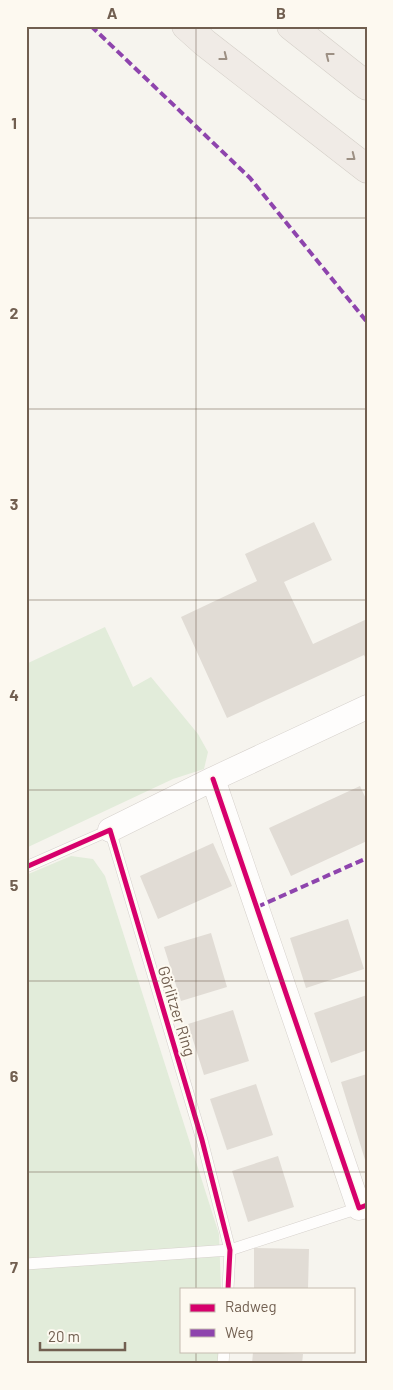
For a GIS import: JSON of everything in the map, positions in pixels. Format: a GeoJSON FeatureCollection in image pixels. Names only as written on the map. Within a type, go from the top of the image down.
{"type":"FeatureCollection","features":[{"type":"Feature","properties":{"kind":"highway"},"geometry":{"type":"LineString","coordinates":[[186,26],[205,43],[367,169]]}},
{"type":"Feature","properties":{"kind":"highway"},"geometry":{"type":"LineString","coordinates":[[291,26],[367,86]]}},
{"type":"Feature","properties":{"kind":"street"},"geometry":{"type":"LineString","coordinates":[[110,830],[213,779],[367,707]]}},
{"type":"Feature","properties":{"kind":"street"},"geometry":{"type":"LineString","coordinates":[[213,779],[363,1206]]}},
{"type":"Feature","properties":{"kind":"lane"},"geometry":{"type":"LineString","coordinates":[[26,867],[110,830]]}},
{"type":"Feature","properties":{"kind":"lane","name":"Görlitzer Ring"},"geometry":{"type":"LineString","coordinates":[[110,830],[202,1140],[230,1250],[228,1288]]}},
{"type":"Feature","properties":{"kind":"lane"},"geometry":{"type":"LineString","coordinates":[[26,1264],[230,1250],[363,1206]]}},
{"type":"Feature","properties":{"kind":"green space"},"geometry":{"type":"Polygon","coordinates":[[[105,627],[133,687],[151,677],[198,734],[208,752],[204,769],[173,779],[26,848],[26,664],[105,627]]]}},
{"type":"Feature","properties":{"kind":"green space"},"geometry":{"type":"Polygon","coordinates":[[[71,856],[93,859],[105,876],[219,1234],[221,1288],[180,1288],[180,1352],[220,1352],[220,1364],[26,1364],[26,875],[71,856]]]}},
{"type":"Feature","properties":{"kind":"building"},"geometry":{"type":"Polygon","coordinates":[[[314,522],[332,560],[284,582],[313,644],[367,619],[367,661],[364,655],[227,718],[181,617],[257,581],[245,554],[314,522]]]}},
{"type":"Feature","properties":{"kind":"building"},"geometry":{"type":"Polygon","coordinates":[[[360,786],[367,801],[367,841],[291,876],[269,828],[360,786]]]}},
{"type":"Feature","properties":{"kind":"building"},"geometry":{"type":"Polygon","coordinates":[[[213,843],[232,886],[158,919],[140,876],[213,843]]]}},
{"type":"Feature","properties":{"kind":"building"},"geometry":{"type":"Polygon","coordinates":[[[348,919],[364,969],[306,988],[290,938],[348,919]]]}},
{"type":"Feature","properties":{"kind":"building"},"geometry":{"type":"Polygon","coordinates":[[[211,933],[227,987],[181,1001],[164,947],[211,933]]]}},
{"type":"Feature","properties":{"kind":"building"},"geometry":{"type":"Polygon","coordinates":[[[367,995],[367,1050],[331,1063],[314,1013],[367,995]]]}},
{"type":"Feature","properties":{"kind":"building"},"geometry":{"type":"Polygon","coordinates":[[[233,1010],[249,1061],[204,1075],[188,1024],[233,1010]]]}},
{"type":"Feature","properties":{"kind":"building"},"geometry":{"type":"Polygon","coordinates":[[[367,1074],[367,1163],[366,1163],[341,1082],[367,1074]]]}},
{"type":"Feature","properties":{"kind":"building"},"geometry":{"type":"Polygon","coordinates":[[[256,1084],[273,1135],[227,1150],[210,1099],[256,1084]]]}},
{"type":"Feature","properties":{"kind":"building"},"geometry":{"type":"Polygon","coordinates":[[[278,1156],[294,1207],[248,1222],[232,1171],[278,1156]]]}},
{"type":"Feature","properties":{"kind":"building"},"geometry":{"type":"Polygon","coordinates":[[[254,1248],[309,1249],[308,1288],[254,1288],[254,1248]]]}},
{"type":"Feature","properties":{"kind":"building"},"geometry":{"type":"Polygon","coordinates":[[[253,1352],[303,1354],[302,1364],[252,1364],[253,1352]]]}},
{"type":"Feature","properties":{"kind":"marked path"},"geometry":{"type":"LineString","coordinates":[[91,26],[250,178],[367,322]]}},
{"type":"Feature","properties":{"kind":"marked path"},"geometry":{"type":"LineString","coordinates":[[257,907],[367,858]]}},
{"type":"Feature","properties":{"kind":"cycle path"},"geometry":{"type":"LineString","coordinates":[[213,779],[359,1208],[367,1205]]}},
{"type":"Feature","properties":{"kind":"cycle path"},"geometry":{"type":"LineString","coordinates":[[26,867],[110,830],[202,1140],[230,1250],[228,1288]]}}]}
